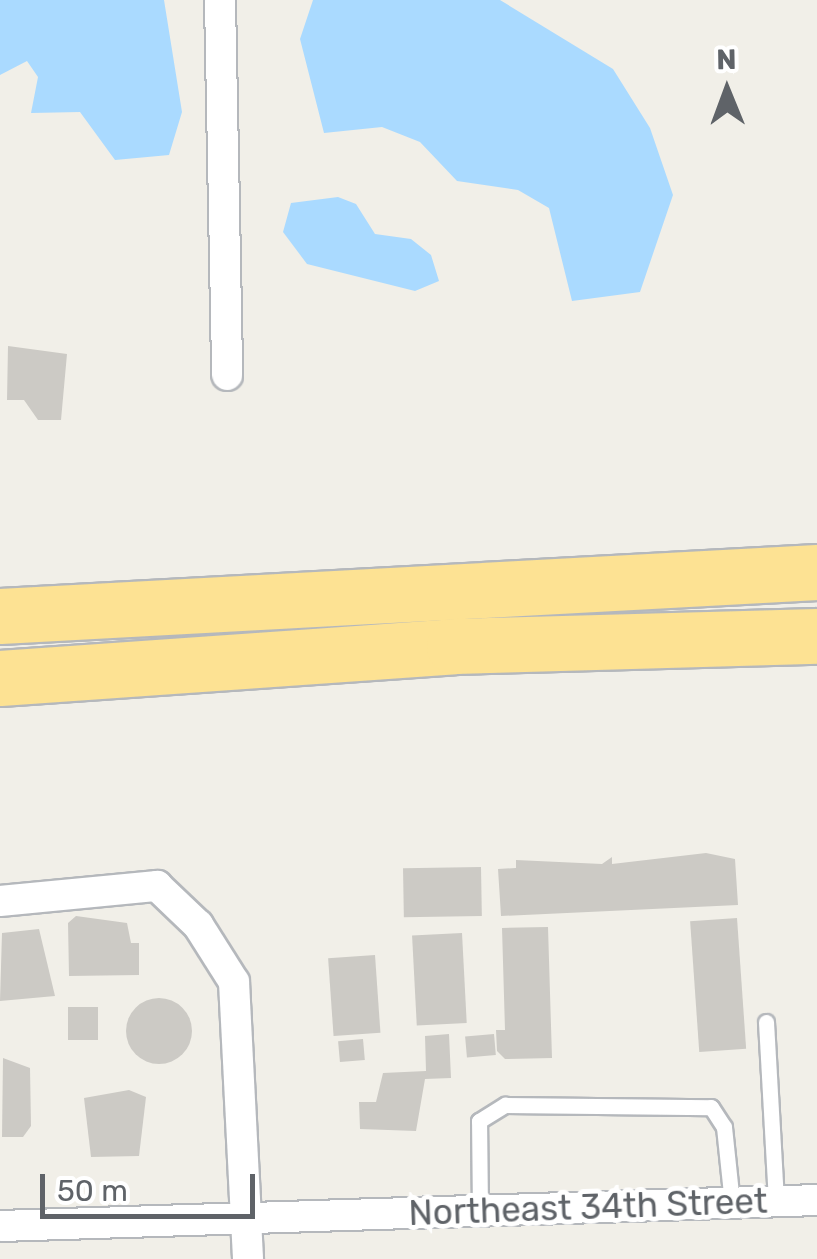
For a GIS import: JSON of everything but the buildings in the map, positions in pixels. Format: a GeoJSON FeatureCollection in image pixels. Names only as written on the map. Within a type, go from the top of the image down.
{"type":"FeatureCollection","features":[{"type":"Feature","properties":{"kind":"highway"},"geometry":{"type":"LineString","coordinates":[[0,616],[817,572]]}},
{"type":"Feature","properties":{"kind":"highway"},"geometry":{"type":"LineString","coordinates":[[0,678],[454,646],[817,636]]}},
{"type":"Feature","properties":{"kind":"street"},"geometry":{"type":"LineString","coordinates":[[220,0],[228,375]]}},
{"type":"Feature","properties":{"kind":"street"},"geometry":{"type":"LineString","coordinates":[[0,901],[157,886],[198,925],[234,982],[248,1259]]}},
{"type":"Feature","properties":{"kind":"street","name":"Northeast 34th Street"},"geometry":{"type":"LineString","coordinates":[[0,1226],[817,1200]]}},
{"type":"Feature","properties":{"kind":"lane"},"geometry":{"type":"LineString","coordinates":[[766,1022],[776,1201]]}},
{"type":"Feature","properties":{"kind":"lane"},"geometry":{"type":"LineString","coordinates":[[480,1211],[479,1121],[504,1105],[711,1108],[724,1127],[732,1202]]}},
{"type":"Feature","properties":{"kind":"water"},"geometry":{"type":"Polygon","coordinates":[[[0,0],[164,0],[182,112],[169,155],[115,160],[80,112],[31,113],[38,77],[27,61],[0,75],[0,0]]]}},
{"type":"Feature","properties":{"kind":"water"},"geometry":{"type":"Polygon","coordinates":[[[313,0],[500,0],[613,69],[650,128],[673,195],[640,292],[572,301],[549,208],[518,190],[457,181],[420,142],[382,127],[324,133],[300,39],[313,0]]]}},
{"type":"Feature","properties":{"kind":"water"},"geometry":{"type":"Polygon","coordinates":[[[338,197],[356,204],[375,234],[411,239],[431,255],[439,281],[415,291],[307,264],[283,232],[291,203],[338,197]]]}}]}
